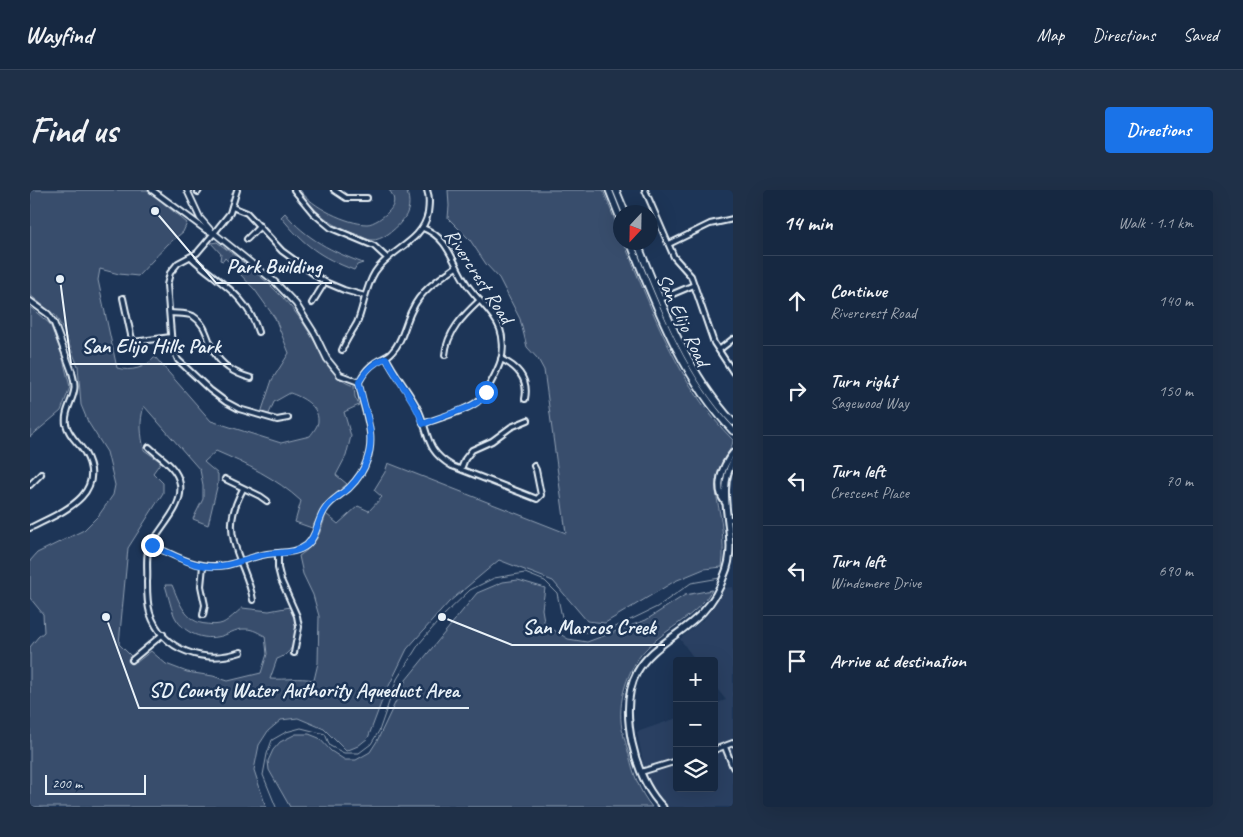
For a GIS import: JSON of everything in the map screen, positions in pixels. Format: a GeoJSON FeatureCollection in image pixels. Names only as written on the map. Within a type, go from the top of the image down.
{"type":"FeatureCollection","features":[{"type":"Feature","properties":{"kind":"main road"},"geometry":{"type":"LineString","coordinates":[[609,190],[615,205]]}},
{"type":"Feature","properties":{"kind":"main road"},"geometry":{"type":"LineString","coordinates":[[616,190],[622,205]]}},
{"type":"Feature","properties":{"kind":"main road","name":"San Elijo Road"},"geometry":{"type":"LineString","coordinates":[[633,250],[690,375],[717,413],[733,431]]}},
{"type":"Feature","properties":{"kind":"main road","name":"San Elijo Road"},"geometry":{"type":"LineString","coordinates":[[640,250],[685,353],[696,373],[733,422]]}},
{"type":"Feature","properties":{"kind":"main road"},"geometry":{"type":"LineString","coordinates":[[726,502],[721,497],[721,480],[725,465],[733,453]]}},
{"type":"Feature","properties":{"kind":"main road"},"geometry":{"type":"LineString","coordinates":[[663,807],[650,791],[641,772],[628,725],[627,705],[631,686],[639,668],[653,651],[707,607],[720,588],[727,568],[730,547],[730,519],[726,502],[726,481],[733,461]]}},
{"type":"Feature","properties":{"kind":"street"},"geometry":{"type":"LineString","coordinates":[[152,190],[206,230],[214,233]]}},
{"type":"Feature","properties":{"kind":"street"},"geometry":{"type":"LineString","coordinates":[[187,190],[200,218],[214,233],[275,282],[296,304],[315,334],[327,359],[340,375],[359,382]]}},
{"type":"Feature","properties":{"kind":"street"},"geometry":{"type":"LineString","coordinates":[[237,190],[232,208],[214,233],[202,247],[191,257],[178,264],[170,273],[167,285],[172,346],[178,360],[210,390],[239,409],[277,420],[288,418]]}},
{"type":"Feature","properties":{"kind":"street"},"geometry":{"type":"LineString","coordinates":[[294,190],[313,213],[331,228],[374,246],[387,258]]}},
{"type":"Feature","properties":{"kind":"street"},"geometry":{"type":"LineString","coordinates":[[334,190],[346,198],[367,198]]}},
{"type":"Feature","properties":{"kind":"street"},"geometry":{"type":"LineString","coordinates":[[342,350],[357,322],[375,273],[387,258],[414,239],[422,228],[429,204],[427,190]]}},
{"type":"Feature","properties":{"kind":"street"},"geometry":{"type":"LineString","coordinates":[[645,190],[674,258],[692,276],[714,343],[733,372]]}},
{"type":"Feature","properties":{"kind":"street"},"geometry":{"type":"LineString","coordinates":[[232,208],[247,214],[282,251],[325,282],[365,296]]}},
{"type":"Feature","properties":{"kind":"street"},"geometry":{"type":"LineString","coordinates":[[669,244],[710,224],[733,219]]}},
{"type":"Feature","properties":{"kind":"street"},"geometry":{"type":"LineString","coordinates":[[247,239],[260,226]]}},
{"type":"Feature","properties":{"kind":"street","name":"Rivercrest Road"},"geometry":{"type":"LineString","coordinates":[[422,228],[432,232],[442,240],[451,254],[456,267],[479,301],[493,317],[500,330],[502,343],[502,359],[486,392],[478,402],[423,424]]}},
{"type":"Feature","properties":{"kind":"street"},"geometry":{"type":"LineString","coordinates":[[191,257],[232,290],[254,320],[258,332]]}},
{"type":"Feature","properties":{"kind":"street"},"geometry":{"type":"LineString","coordinates":[[152,545],[176,557],[203,566],[227,565],[301,549],[309,543],[315,534],[326,507],[350,487],[368,460],[370,426],[359,382],[365,371],[375,362],[386,358],[394,351],[412,309],[421,296],[434,282],[456,267]]}},
{"type":"Feature","properties":{"kind":"street"},"geometry":{"type":"LineString","coordinates":[[312,303],[325,282]]}},
{"type":"Feature","properties":{"kind":"street"},"geometry":{"type":"LineString","coordinates":[[661,299],[694,285]]}},
{"type":"Feature","properties":{"kind":"street"},"geometry":{"type":"LineString","coordinates":[[123,298],[130,335],[134,342],[171,337]]}},
{"type":"Feature","properties":{"kind":"street"},"geometry":{"type":"LineString","coordinates":[[30,301],[48,314],[54,322],[72,372],[75,384],[67,410],[66,422],[69,434],[84,452],[89,463],[91,477],[87,490],[80,502],[30,528]]}},
{"type":"Feature","properties":{"kind":"street"},"geometry":{"type":"LineString","coordinates":[[445,354],[446,346],[456,326],[479,301]]}},
{"type":"Feature","properties":{"kind":"street"},"geometry":{"type":"LineString","coordinates":[[170,313],[192,315],[201,323],[209,335],[214,352],[226,366],[238,375],[251,378]]}},
{"type":"Feature","properties":{"kind":"street"},"geometry":{"type":"LineString","coordinates":[[719,350],[733,339]]}},
{"type":"Feature","properties":{"kind":"street"},"geometry":{"type":"LineString","coordinates":[[386,358],[419,411],[428,442],[443,461],[537,499],[541,495],[534,466]]}},
{"type":"Feature","properties":{"kind":"street"},"geometry":{"type":"LineString","coordinates":[[502,359],[514,365],[521,373],[526,392],[525,399]]}},
{"type":"Feature","properties":{"kind":"street"},"geometry":{"type":"LineString","coordinates":[[461,469],[465,459],[472,450],[492,441],[511,427],[528,420]]}},
{"type":"Feature","properties":{"kind":"street"},"geometry":{"type":"LineString","coordinates":[[149,447],[171,466],[177,474],[180,484],[180,495],[177,504],[152,545],[148,557],[148,602],[154,622],[163,634],[178,648],[188,653],[217,657],[241,652]]}},
{"type":"Feature","properties":{"kind":"street"},"geometry":{"type":"LineString","coordinates":[[30,485],[41,474]]}},
{"type":"Feature","properties":{"kind":"street"},"geometry":{"type":"LineString","coordinates":[[225,478],[267,501]]}},
{"type":"Feature","properties":{"kind":"street"},"geometry":{"type":"LineString","coordinates":[[243,488],[232,514],[231,526],[240,561],[252,591],[253,600]]}},
{"type":"Feature","properties":{"kind":"street"},"geometry":{"type":"LineString","coordinates":[[278,553],[278,568],[281,580],[297,616],[299,627],[294,653]]}},
{"type":"Feature","properties":{"kind":"street"},"geometry":{"type":"LineString","coordinates":[[203,566],[201,586],[205,605],[203,615]]}},
{"type":"Feature","properties":{"kind":"street"},"geometry":{"type":"LineString","coordinates":[[132,660],[163,634]]}},
{"type":"Feature","properties":{"kind":"street"},"geometry":{"type":"LineString","coordinates":[[718,749],[733,743]]}},
{"type":"Feature","properties":{"kind":"street"},"geometry":{"type":"LineString","coordinates":[[725,746],[733,767]]}},
{"type":"Feature","properties":{"kind":"street"},"geometry":{"type":"LineString","coordinates":[[641,772],[673,762]]}},
{"type":"Feature","properties":{"kind":"shaded area"},"geometry":{"type":"Polygon","coordinates":[[[30,190],[148,190],[187,223],[183,232],[168,244],[138,276],[100,269],[98,280],[117,368],[128,370],[138,368],[147,364],[155,357],[211,421],[281,443],[310,436],[317,425],[318,416],[313,407],[300,397],[290,393],[274,402],[268,416],[261,413],[272,380],[289,353],[275,318],[255,290],[225,258],[223,261],[220,260],[221,254],[211,243],[217,242],[258,274],[282,297],[304,324],[329,367],[339,378],[354,386],[355,397],[359,405],[344,412],[351,436],[346,456],[336,475],[347,484],[325,503],[312,528],[295,522],[301,501],[281,485],[260,472],[216,451],[204,462],[218,474],[218,483],[208,525],[193,519],[203,499],[200,470],[144,406],[141,417],[144,450],[161,462],[153,473],[163,483],[163,493],[128,548],[119,644],[137,662],[151,651],[166,664],[187,672],[213,676],[228,681],[261,673],[267,654],[265,636],[254,630],[246,629],[211,638],[198,636],[186,630],[174,615],[165,585],[172,585],[184,610],[193,620],[199,623],[213,625],[223,623],[242,608],[269,611],[290,607],[295,621],[296,637],[290,650],[277,659],[270,679],[314,680],[318,663],[319,616],[313,595],[303,574],[299,556],[314,543],[326,514],[338,524],[358,506],[369,511],[382,497],[374,490],[388,463],[566,533],[544,370],[538,359],[527,347],[520,319],[499,278],[486,264],[470,240],[448,218],[448,190],[603,190],[613,215],[613,250],[627,250],[657,321],[682,372],[714,419],[733,440],[719,469],[716,482],[722,533],[722,567],[704,569],[675,581],[605,623],[587,621],[553,581],[499,560],[449,602],[407,649],[383,698],[368,738],[358,746],[346,751],[324,729],[298,718],[281,720],[268,731],[259,745],[254,770],[266,807],[30,807],[30,647],[44,632],[43,614],[30,598],[30,561],[37,553],[84,530],[99,515],[113,495],[115,485],[107,452],[88,422],[81,405],[78,366],[64,332],[56,316],[30,295],[30,190]]]}},
{"type":"Feature","properties":{"kind":"shaded area"},"geometry":{"type":"Polygon","coordinates":[[[297,190],[300,190],[313,202],[330,213],[359,223],[372,223],[390,210],[394,199],[389,190],[406,190],[409,198],[409,207],[406,215],[396,228],[380,239],[370,240],[332,223],[310,205],[297,190]]]}},
{"type":"Feature","properties":{"kind":"shaded area"},"geometry":{"type":"Polygon","coordinates":[[[285,213],[302,230],[321,244],[363,263],[357,265],[354,270],[322,255],[305,243],[289,227],[281,217],[285,213]]]}},
{"type":"Feature","properties":{"kind":"shaded area"},"geometry":{"type":"Polygon","coordinates":[[[30,307],[50,324],[62,355],[70,387],[61,411],[30,437],[30,307]]]}},
{"type":"Feature","properties":{"kind":"shaded area"},"geometry":{"type":"Polygon","coordinates":[[[518,580],[545,588],[542,609],[544,621],[549,627],[568,639],[587,642],[646,620],[685,595],[712,590],[698,608],[647,648],[634,665],[625,686],[621,708],[622,729],[637,782],[652,807],[290,807],[269,770],[268,761],[273,750],[280,742],[296,734],[309,734],[319,738],[331,751],[345,760],[356,760],[370,752],[406,680],[477,593],[503,582],[518,580]]]}},
{"type":"Feature","properties":{"kind":"shaded area"},"geometry":{"type":"Polygon","coordinates":[[[733,587],[733,807],[669,807],[656,793],[648,780],[637,732],[673,719],[673,792],[718,792],[718,703],[726,700],[718,690],[718,657],[693,657],[680,639],[706,617],[715,605],[723,588],[733,587]]]}},
{"type":"Feature","properties":{"kind":"waterway"},"geometry":{"type":"LineString","coordinates":[[276,807],[263,775],[272,740],[286,732],[301,728],[325,734],[330,746],[344,753],[359,753],[371,744],[379,731],[397,679],[419,644],[442,617],[470,590],[494,578],[525,573],[545,581],[557,593],[563,622],[583,632],[603,633],[657,607],[691,583],[720,578]]}},
{"type":"Feature","properties":{"kind":"place","name":"Park Building"},"geometry":{"type":"Point","coordinates":[155,211]}},
{"type":"Feature","properties":{"kind":"place","name":"San Elijo Hills Park"},"geometry":{"type":"Point","coordinates":[60,279]}},
{"type":"Feature","properties":{"kind":"place","name":"SD County Water Authority Aqueduct Area"},"geometry":{"type":"Point","coordinates":[106,617]}},
{"type":"Feature","properties":{"kind":"place","name":"San Marcos Creek"},"geometry":{"type":"Point","coordinates":[442,617]}},
{"type":"Feature","properties":{"kind":"route"},"geometry":{"type":"LineString","coordinates":[[152,545],[190,563],[214,566],[227,565],[265,554],[291,552],[301,549],[309,543],[315,534],[326,507],[350,487],[368,460],[370,426],[359,382],[365,371],[375,362],[386,358],[419,411],[423,424],[469,407],[478,402],[486,392]]}}]}
